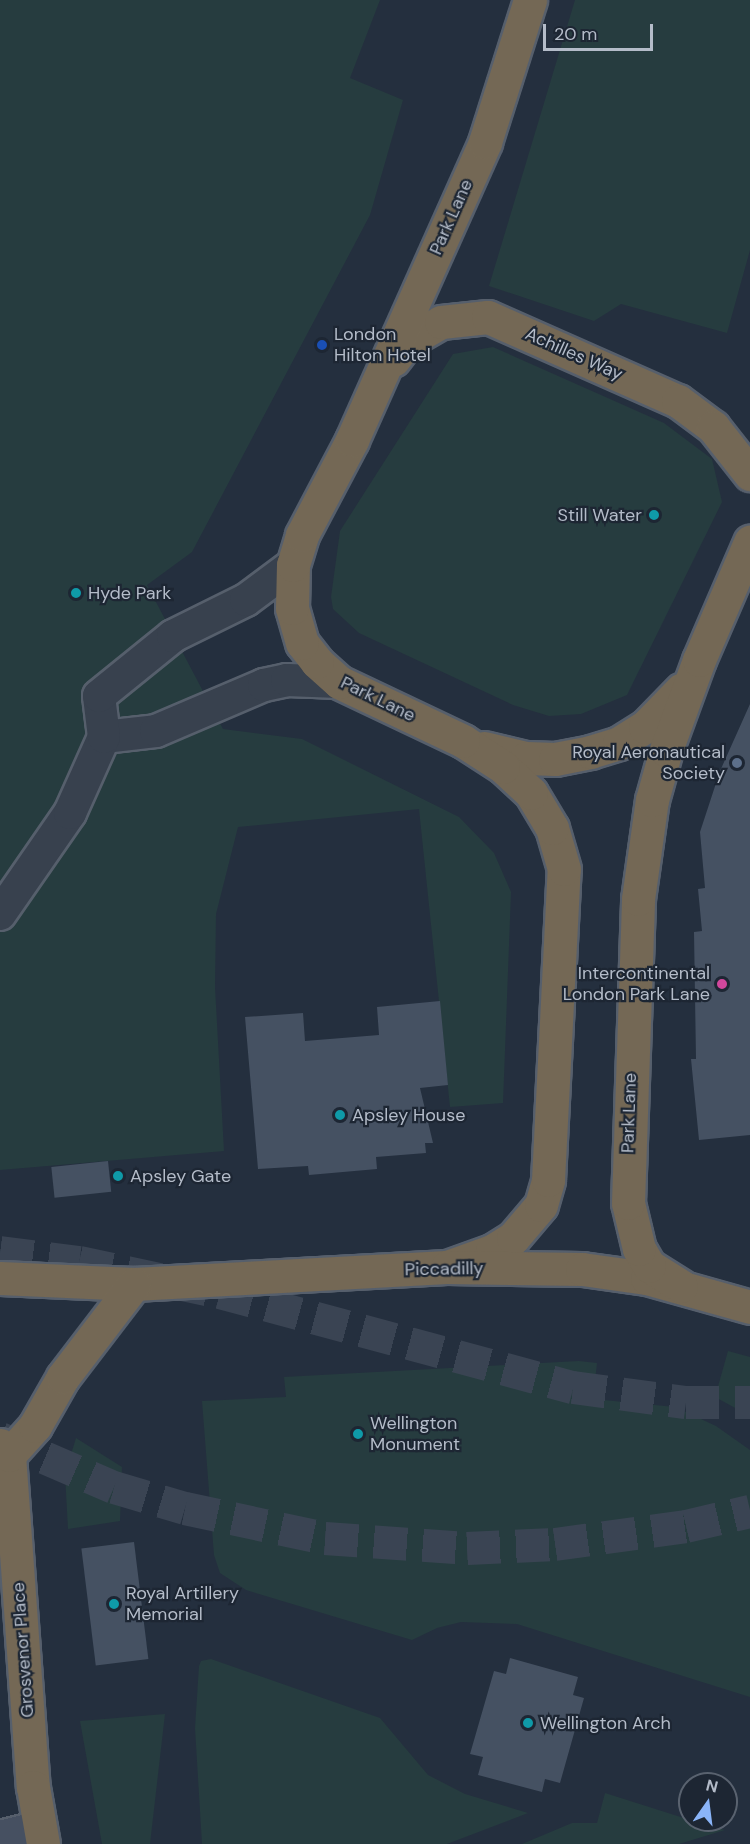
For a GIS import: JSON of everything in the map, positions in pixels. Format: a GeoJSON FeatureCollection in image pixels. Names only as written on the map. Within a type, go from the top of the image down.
{"type":"FeatureCollection","features":[{"type":"Feature","properties":{"kind":"highway","name":"Park Lane"},"geometry":{"type":"LineString","coordinates":[[447,1267],[492,1251],[513,1238],[541,1205],[546,1188],[553,1137],[564,869],[552,828],[531,793],[503,767],[464,741],[339,681],[302,644],[292,609],[293,565],[312,513],[352,440],[484,142],[530,0]]}},
{"type":"Feature","properties":{"kind":"highway","name":"Achilles Way"},"geometry":{"type":"LineString","coordinates":[[384,370],[408,341],[441,322],[488,317],[678,401],[713,427],[750,474]]}},
{"type":"Feature","properties":{"kind":"highway","name":"Park Lane"},"geometry":{"type":"LineString","coordinates":[[681,1286],[649,1266],[639,1249],[628,1203],[627,1159],[642,852],[666,750],[699,660],[750,542]]}},
{"type":"Feature","properties":{"kind":"highway"},"geometry":{"type":"LineString","coordinates":[[464,741],[516,756],[555,759],[619,743],[665,710],[699,660]]}},
{"type":"Feature","properties":{"kind":"highway","name":"Piccadilly"},"geometry":{"type":"LineString","coordinates":[[0,1278],[134,1284],[447,1267],[582,1269],[681,1286],[750,1307]]}},
{"type":"Feature","properties":{"kind":"highway","name":"Grosvenor Place"},"geometry":{"type":"LineString","coordinates":[[41,1836],[4,1450],[35,1426],[63,1377],[134,1284]]}},
{"type":"Feature","properties":{"kind":"main road"},"geometry":{"type":"LineString","coordinates":[[0,1837],[41,1836]]}},
{"type":"Feature","properties":{"kind":"street"},"geometry":{"type":"LineString","coordinates":[[0,914],[70,813],[104,737],[99,696],[127,670],[172,636],[246,600],[293,565]]}},
{"type":"Feature","properties":{"kind":"street"},"geometry":{"type":"LineString","coordinates":[[104,737],[156,731],[264,685],[287,680],[339,681]]}},
{"type":"Feature","properties":{"kind":"green space","name":"Hyde Park"},"geometry":{"type":"Polygon","coordinates":[[[0,0],[380,0],[350,78],[403,100],[370,215],[192,552],[147,585],[223,729],[302,739],[459,817],[494,853],[511,892],[503,1103],[450,1107],[419,809],[238,827],[216,914],[215,987],[224,1151],[0,1170],[0,0]]]}},
{"type":"Feature","properties":{"kind":"green space"},"geometry":{"type":"Polygon","coordinates":[[[575,0],[750,0],[750,250],[727,333],[621,304],[594,321],[489,286],[575,0]]]}},
{"type":"Feature","properties":{"kind":"green space"},"geometry":{"type":"Polygon","coordinates":[[[493,347],[664,423],[712,459],[722,502],[627,695],[581,714],[549,716],[513,705],[359,633],[333,609],[331,597],[340,531],[453,354],[493,347]]]}},
{"type":"Feature","properties":{"kind":"green space"},"geometry":{"type":"Polygon","coordinates":[[[728,1351],[750,1357],[750,1416],[715,1397],[728,1351]]]}},
{"type":"Feature","properties":{"kind":"green space"},"geometry":{"type":"Polygon","coordinates":[[[579,1361],[597,1363],[593,1399],[675,1407],[716,1426],[750,1450],[750,1697],[517,1624],[461,1622],[437,1628],[412,1640],[246,1590],[220,1573],[214,1555],[202,1401],[286,1397],[284,1377],[579,1361]]]}},
{"type":"Feature","properties":{"kind":"green space"},"geometry":{"type":"Polygon","coordinates":[[[76,1438],[122,1467],[120,1521],[68,1529],[65,1474],[76,1438]]]}},
{"type":"Feature","properties":{"kind":"green space"},"geometry":{"type":"Polygon","coordinates":[[[211,1659],[380,1718],[428,1775],[465,1794],[528,1813],[447,1844],[202,1844],[195,1728],[199,1666],[201,1661],[211,1659]]]}},
{"type":"Feature","properties":{"kind":"green space"},"geometry":{"type":"Polygon","coordinates":[[[165,1714],[150,1844],[102,1844],[80,1721],[165,1714]]]}},
{"type":"Feature","properties":{"kind":"green space"},"geometry":{"type":"Polygon","coordinates":[[[605,1793],[678,1816],[678,1832],[718,1832],[679,1844],[522,1844],[572,1823],[597,1823],[605,1793]]]}},
{"type":"Feature","properties":{"kind":"building","name":"Intercontinental London Park Lane"},"geometry":{"type":"Polygon","coordinates":[[[750,704],[750,1135],[699,1140],[691,1059],[696,1059],[694,932],[702,931],[698,889],[705,888],[700,832],[720,771],[750,704]]]}},
{"type":"Feature","properties":{"kind":"building","name":"Apsley House"},"geometry":{"type":"Polygon","coordinates":[[[440,1001],[448,1085],[420,1088],[433,1143],[425,1143],[426,1153],[376,1157],[377,1169],[309,1175],[308,1166],[258,1169],[245,1017],[303,1013],[305,1041],[379,1035],[377,1007],[440,1001]]]}},
{"type":"Feature","properties":{"kind":"building"},"geometry":{"type":"Polygon","coordinates":[[[108,1161],[111,1192],[55,1198],[51,1167],[108,1161]]]}},
{"type":"Feature","properties":{"kind":"building","name":"Royal Artillery Memorial"},"geometry":{"type":"Polygon","coordinates":[[[134,1542],[148,1659],[96,1666],[81,1548],[134,1542]]]}},
{"type":"Feature","properties":{"kind":"building","name":"Wellington Arch"},"geometry":{"type":"Polygon","coordinates":[[[510,1658],[578,1677],[573,1695],[584,1698],[560,1783],[545,1779],[542,1792],[478,1775],[483,1757],[470,1754],[494,1671],[506,1674],[510,1658]]]}},
{"type":"Feature","properties":{"kind":"tunnel"},"geometry":{"type":"LineString","coordinates":[[0,1252],[79,1262],[220,1292],[573,1387],[686,1402],[750,1402]]}},
{"type":"Feature","properties":{"kind":"tunnel"},"geometry":{"type":"LineString","coordinates":[[0,1438],[114,1487],[185,1508],[325,1538],[467,1548],[555,1544],[686,1526],[750,1511]]}},
{"type":"Feature","properties":{"kind":"place","name":"London Hilton Hotel"},"geometry":{"type":"Point","coordinates":[322,345]}},
{"type":"Feature","properties":{"kind":"place","name":"Still Water"},"geometry":{"type":"Point","coordinates":[654,515]}},
{"type":"Feature","properties":{"kind":"place","name":"Hyde Park"},"geometry":{"type":"Point","coordinates":[76,593]}},
{"type":"Feature","properties":{"kind":"place","name":"Royal Aeronautical Society"},"geometry":{"type":"Point","coordinates":[737,763]}},
{"type":"Feature","properties":{"kind":"place","name":"Intercontinental London Park Lane"},"geometry":{"type":"Point","coordinates":[722,984]}},
{"type":"Feature","properties":{"kind":"place","name":"Apsley House"},"geometry":{"type":"Point","coordinates":[340,1115]}},
{"type":"Feature","properties":{"kind":"place","name":"Apsley Gate"},"geometry":{"type":"Point","coordinates":[118,1176]}},
{"type":"Feature","properties":{"kind":"place","name":"Wellington Monument"},"geometry":{"type":"Point","coordinates":[358,1434]}},
{"type":"Feature","properties":{"kind":"place","name":"Royal Artillery Memorial"},"geometry":{"type":"Point","coordinates":[114,1604]}},
{"type":"Feature","properties":{"kind":"place","name":"Wellington Arch"},"geometry":{"type":"Point","coordinates":[528,1723]}}]}
